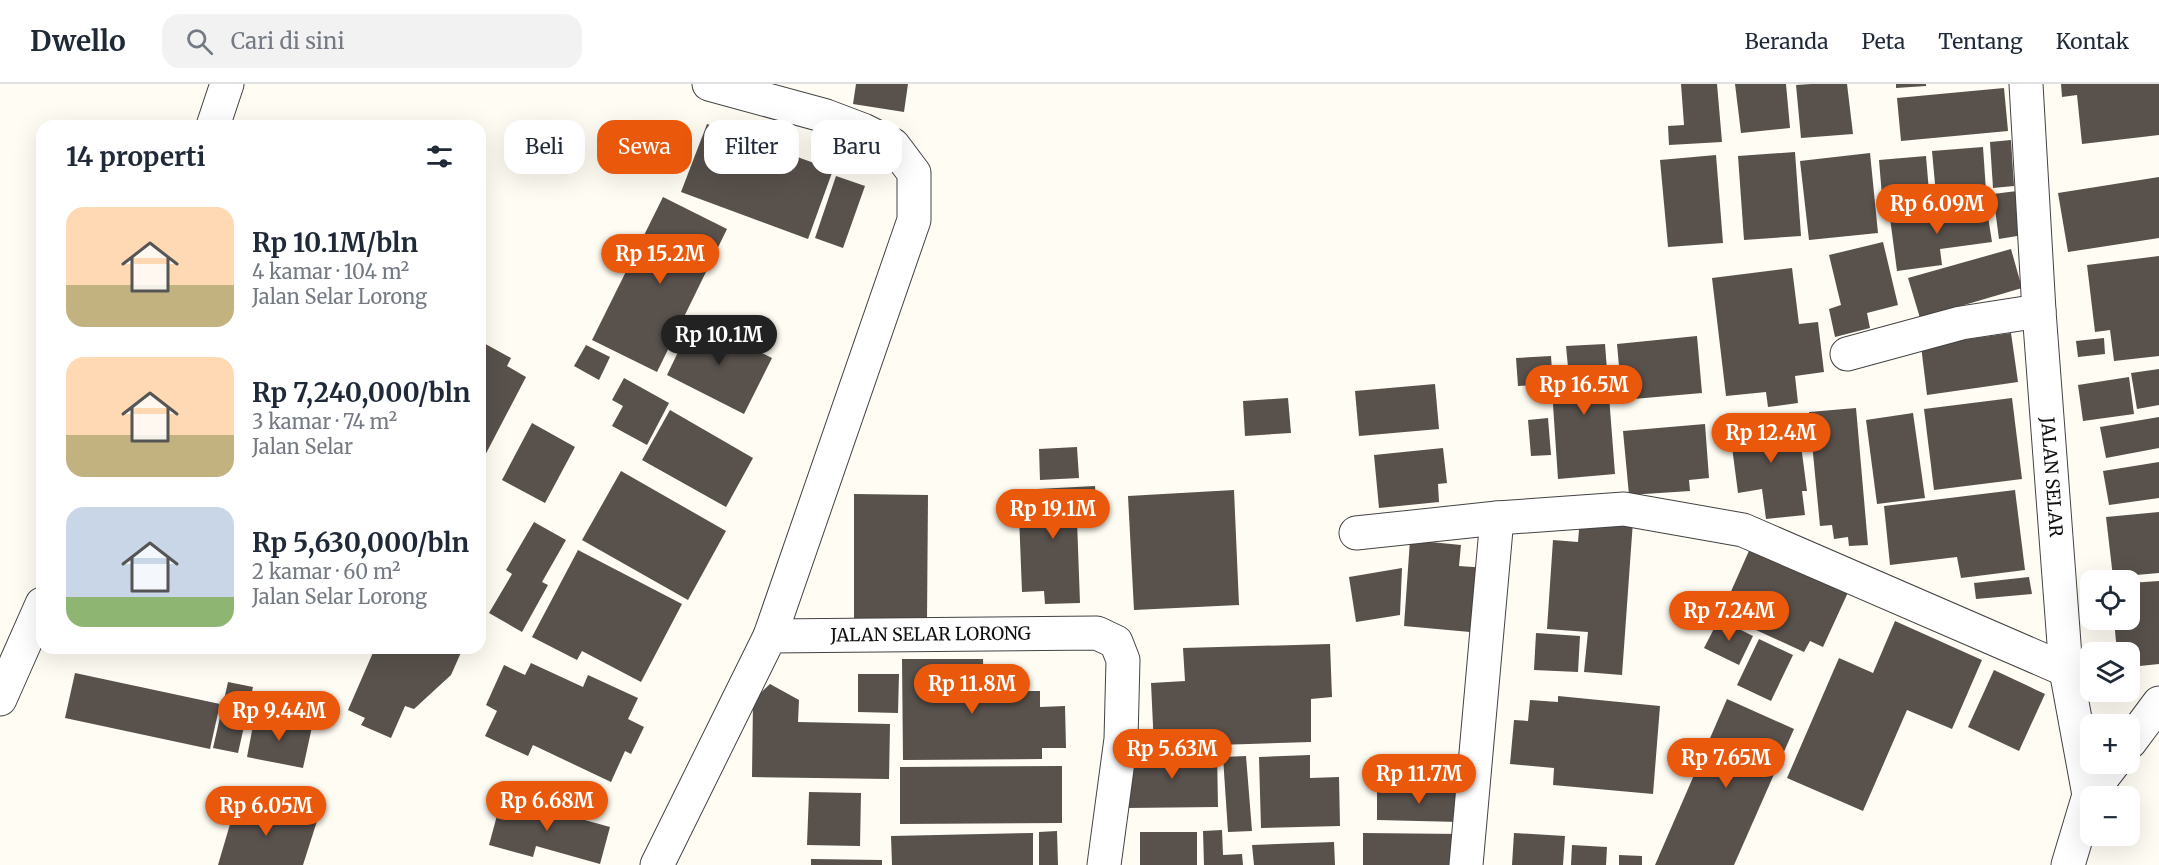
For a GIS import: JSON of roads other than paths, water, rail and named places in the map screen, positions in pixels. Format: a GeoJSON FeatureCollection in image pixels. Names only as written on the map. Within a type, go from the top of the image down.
{"type":"FeatureCollection","features":[{"type":"Feature","properties":{"kind":"street"},"geometry":{"type":"LineString","coordinates":[[215,120],[227,84]]}},
{"type":"Feature","properties":{"kind":"street"},"geometry":{"type":"LineString","coordinates":[[657,865],[770,636],[914,220],[914,173],[893,145],[863,130],[826,116],[710,84]]}},
{"type":"Feature","properties":{"kind":"street","name":"JALAN SELAR"},"geometry":{"type":"LineString","coordinates":[[2026,84],[2039,311],[2066,670],[2087,786]]}},
{"type":"Feature","properties":{"kind":"street"},"geometry":{"type":"LineString","coordinates":[[1847,354],[1961,323],[2039,311]]}},
{"type":"Feature","properties":{"kind":"street"},"geometry":{"type":"LineString","coordinates":[[1356,533],[1497,518],[1623,509],[1743,530],[2066,670]]}},
{"type":"Feature","properties":{"kind":"street"},"geometry":{"type":"LineString","coordinates":[[1466,865],[1497,518]]}},
{"type":"Feature","properties":{"kind":"street"},"geometry":{"type":"LineString","coordinates":[[0,699],[36,618]]}},
{"type":"Feature","properties":{"kind":"street","name":"JALAN SELAR LORONG"},"geometry":{"type":"LineString","coordinates":[[770,636],[1097,633],[1116,642],[1123,660],[1121,739],[1104,865]]}},
{"type":"Feature","properties":{"kind":"street"},"geometry":{"type":"LineString","coordinates":[[2140,729],[2159,703]]}},
{"type":"Feature","properties":{"kind":"street"},"geometry":{"type":"LineString","coordinates":[[2096,786],[2105,774]]}},
{"type":"Feature","properties":{"kind":"street","name":"JALAN SELAR"},"geometry":{"type":"LineString","coordinates":[[2068,865],[2080,825]]}}]}
